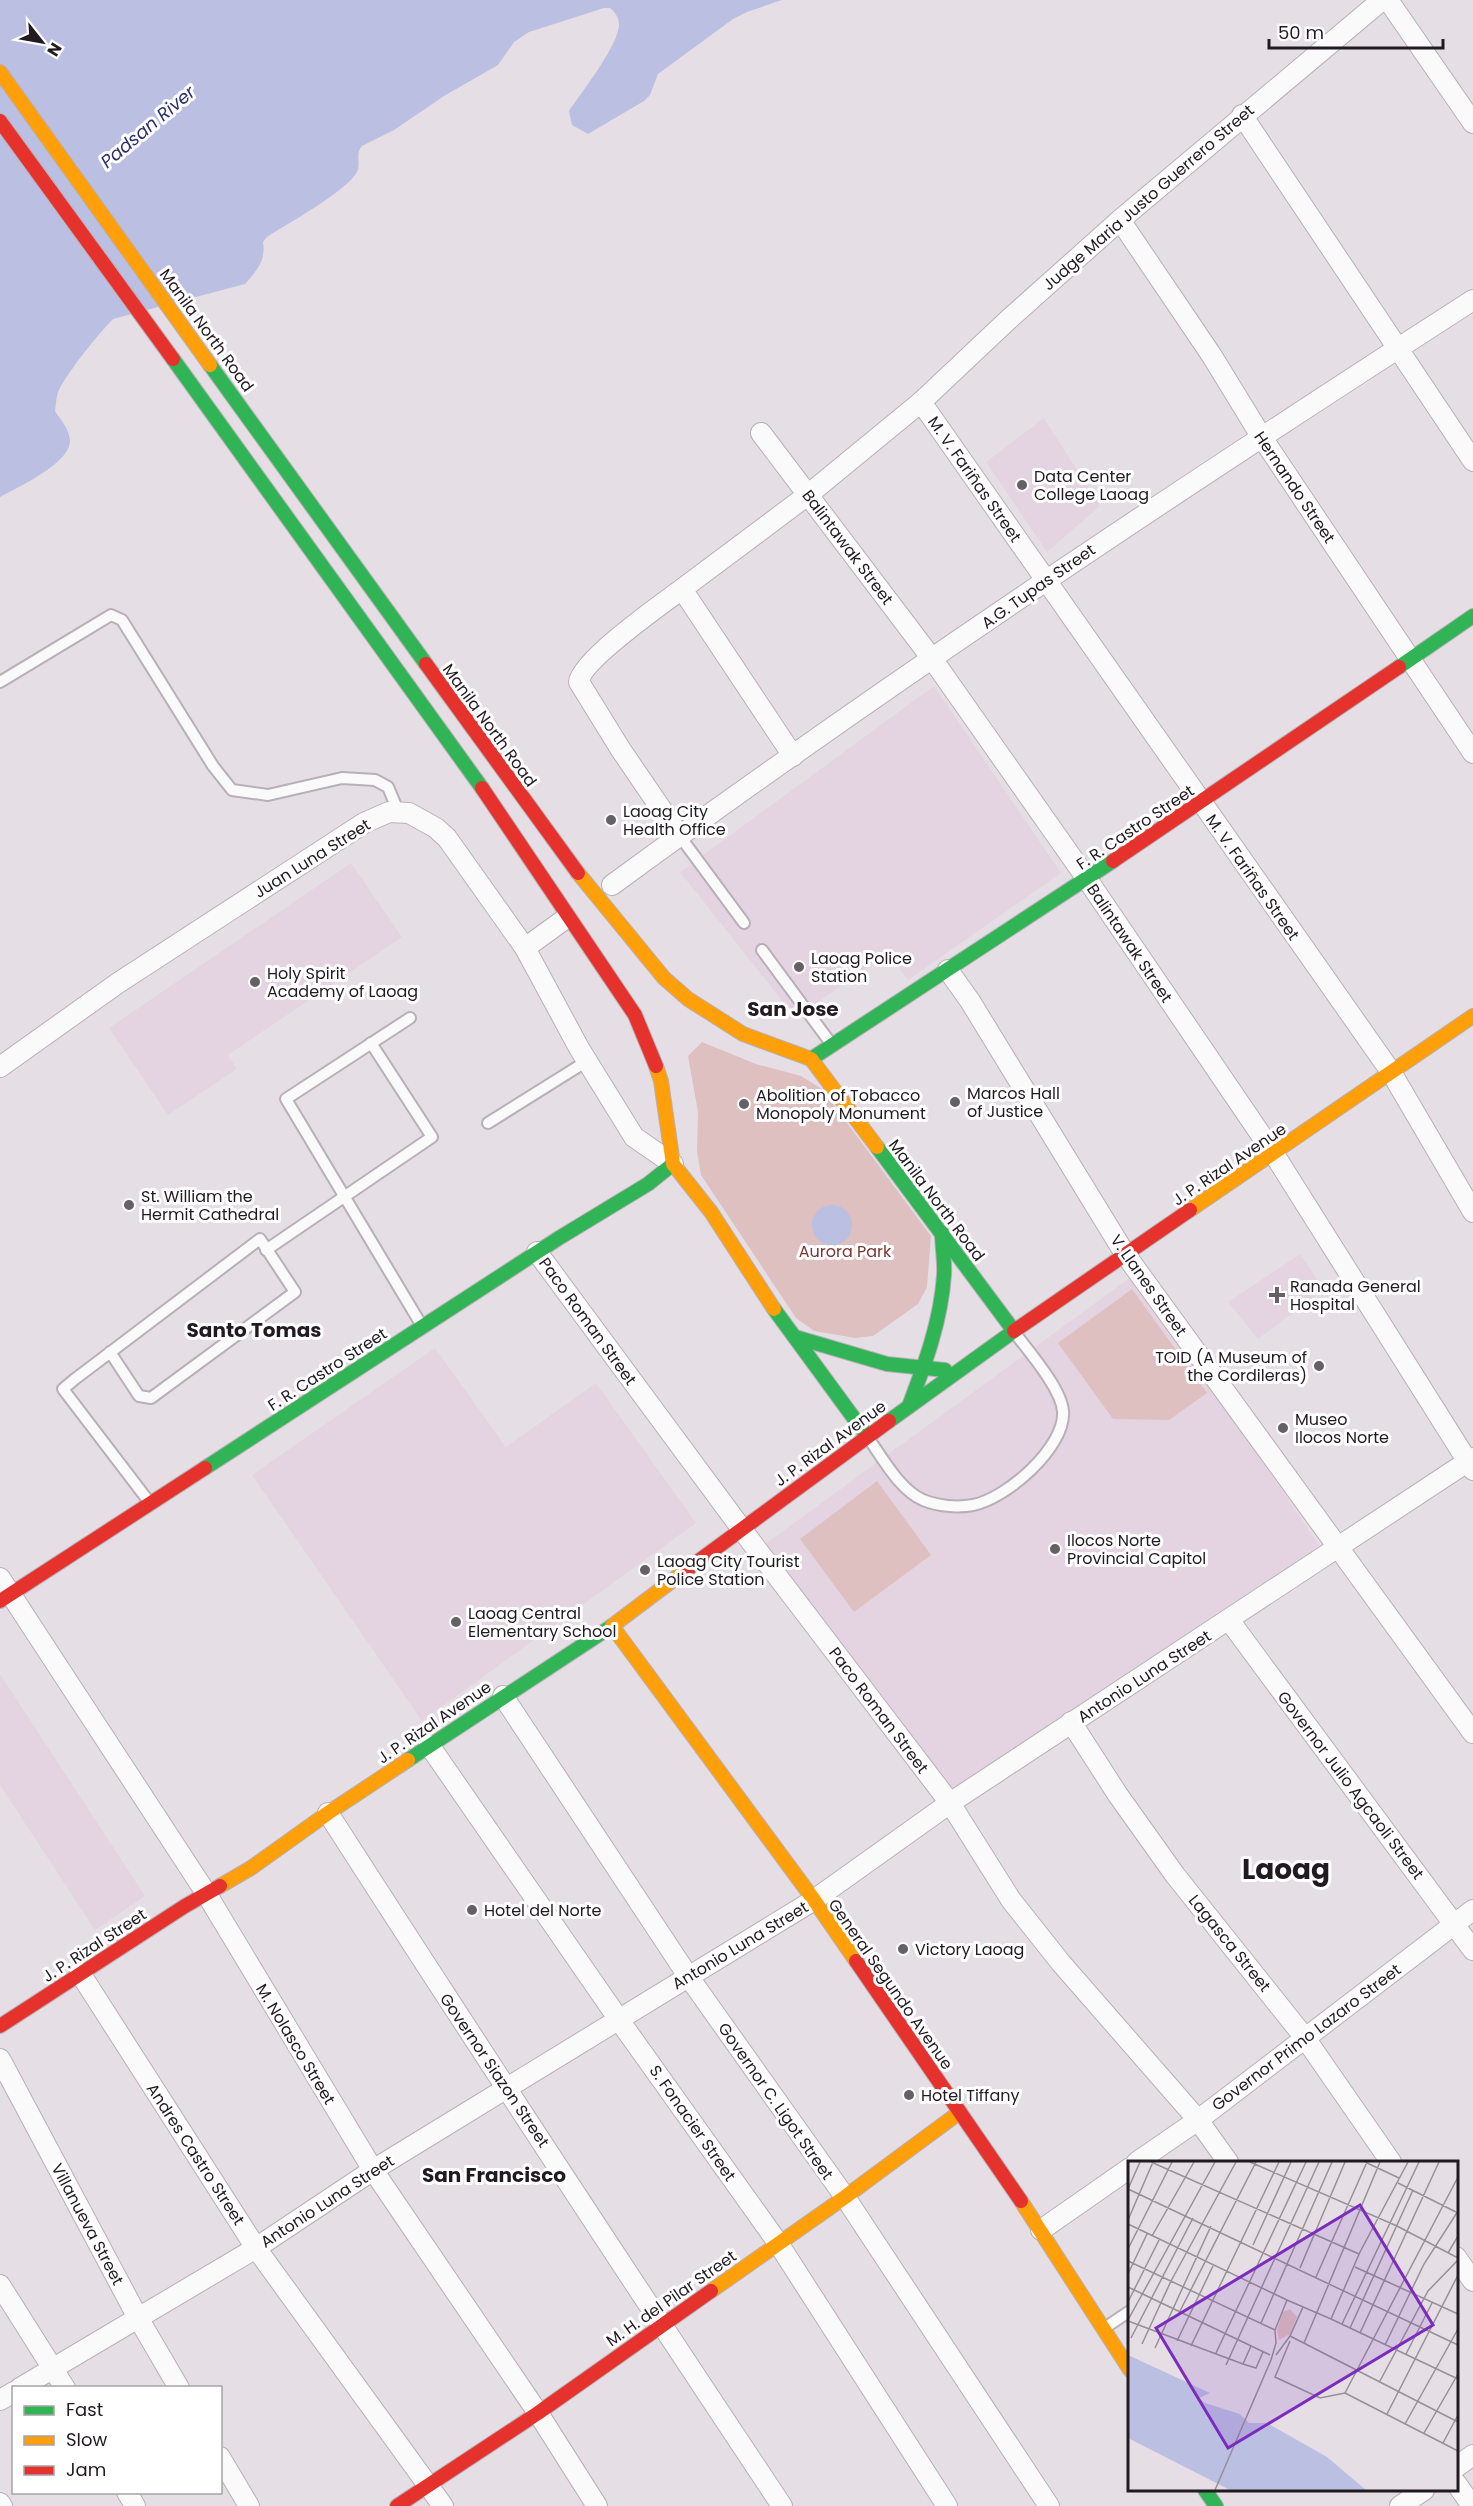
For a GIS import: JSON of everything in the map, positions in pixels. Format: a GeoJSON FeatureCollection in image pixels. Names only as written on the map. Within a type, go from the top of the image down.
{"type":"FeatureCollection","features":[{"type":"Feature","properties":{"kind":"main road","name":"Manila North Road"},"geometry":{"type":"LineString","coordinates":[[0,72],[564,856],[664,978],[688,999],[743,1034],[811,1059],[1014,1331]]}},
{"type":"Feature","properties":{"kind":"main road"},"geometry":{"type":"LineString","coordinates":[[0,121],[451,743],[635,1015],[661,1081],[673,1164],[711,1212],[758,1287],[867,1436]]}},
{"type":"Feature","properties":{"kind":"main road","name":"F. R. Castro Street"},"geometry":{"type":"LineString","coordinates":[[811,1059],[1201,803],[1473,616]]}},
{"type":"Feature","properties":{"kind":"main road","name":"J. P. Rizal Avenue"},"geometry":{"type":"LineString","coordinates":[[206,1893],[250,1868],[328,1812],[612,1626],[867,1436],[1014,1331],[1473,1016]]}},
{"type":"Feature","properties":{"kind":"main road","name":"F. R. Castro Street"},"geometry":{"type":"LineString","coordinates":[[3,1592],[150,1503],[537,1252],[648,1184],[673,1164]]}},
{"type":"Feature","properties":{"kind":"main road"},"geometry":{"type":"LineString","coordinates":[[909,1406],[940,1311],[944,1274],[942,1233]]}},
{"type":"Feature","properties":{"kind":"main road"},"geometry":{"type":"LineString","coordinates":[[795,1337],[861,1359],[922,1370],[959,1370]]}},
{"type":"Feature","properties":{"kind":"main road","name":"General Segundo Avenue"},"geometry":{"type":"LineString","coordinates":[[612,1626],[814,1900],[1041,2230],[1128,2367]]}},
{"type":"Feature","properties":{"kind":"main road","name":"J. P. Rizal Street"},"geometry":{"type":"LineString","coordinates":[[0,2026],[206,1893]]}},
{"type":"Feature","properties":{"kind":"main road","name":"M. H. del Pilar Street"},"geometry":{"type":"LineString","coordinates":[[397,2506],[538,2413],[845,2198],[960,2112]]}},
{"type":"Feature","properties":{"kind":"main road"},"geometry":{"type":"LineString","coordinates":[[1206,2491],[1216,2506]]}},
{"type":"Feature","properties":{"kind":"street","name":"Judge Maria Justo Guerrero Street"},"geometry":{"type":"LineString","coordinates":[[682,589],[809,494],[921,402],[1120,220],[1242,115],[1382,0]]}},
{"type":"Feature","properties":{"kind":"street"},"geometry":{"type":"LineString","coordinates":[[1388,0],[1473,123]]}},
{"type":"Feature","properties":{"kind":"street"},"geometry":{"type":"LineString","coordinates":[[1242,115],[1473,461]]}},
{"type":"Feature","properties":{"kind":"street","name":"Hernando Street"},"geometry":{"type":"LineString","coordinates":[[1120,220],[1473,753]]}},
{"type":"Feature","properties":{"kind":"street","name":"A.G. Tupas Street"},"geometry":{"type":"LineString","coordinates":[[612,885],[1046,579],[1261,436],[1473,300]]}},
{"type":"Feature","properties":{"kind":"street","name":"M. V. Fariñas Street"},"geometry":{"type":"LineString","coordinates":[[921,402],[1391,1072],[1473,1212]]}},
{"type":"Feature","properties":{"kind":"street","name":"Balintawak Street"},"geometry":{"type":"LineString","coordinates":[[761,434],[809,494],[933,660],[1087,879],[1274,1154],[1471,1463]]}},
{"type":"Feature","properties":{"kind":"street"},"geometry":{"type":"LineString","coordinates":[[679,836],[621,750],[579,682],[584,670],[621,636],[682,589],[793,756]]}},
{"type":"Feature","properties":{"kind":"street","name":"Juan Luna Street"},"geometry":{"type":"LineString","coordinates":[[0,1067],[118,983],[354,829],[389,812],[398,812]]}},
{"type":"Feature","properties":{"kind":"street"},"geometry":{"type":"LineString","coordinates":[[398,812],[422,819],[447,838],[525,948],[587,1061],[634,1137],[673,1164]]}},
{"type":"Feature","properties":{"kind":"street"},"geometry":{"type":"LineString","coordinates":[[525,948],[565,919]]}},
{"type":"Feature","properties":{"kind":"street","name":"V. Llanes Street"},"geometry":{"type":"LineString","coordinates":[[948,970],[976,1011],[1125,1254],[1473,1733]]}},
{"type":"Feature","properties":{"kind":"street","name":"Paco Roman Street"},"geometry":{"type":"LineString","coordinates":[[537,1252],[741,1529],[950,1803],[1011,1900],[1061,1963],[1198,2120],[1227,2161]]}},
{"type":"Feature","properties":{"kind":"street","name":"Antonio Luna Street"},"geometry":{"type":"LineString","coordinates":[[23,2386],[137,2316],[256,2248],[373,2170],[507,2086],[620,2020],[814,1900],[950,1803],[1071,1722],[1337,1547],[1471,1463]]}},
{"type":"Feature","properties":{"kind":"street","name":"M. Nolasco Street"},"geometry":{"type":"LineString","coordinates":[[3,1592],[206,1893],[373,2170],[538,2413],[597,2506]]}},
{"type":"Feature","properties":{"kind":"street","name":"Governor Julio Agcaoli Street"},"geometry":{"type":"LineString","coordinates":[[1229,1620],[1473,1950]]}},
{"type":"Feature","properties":{"kind":"street","name":"Governor C. Ligot Street"},"geometry":{"type":"LineString","coordinates":[[504,1696],[688,1976],[845,2198],[1049,2506]]}},
{"type":"Feature","properties":{"kind":"street","name":"Lagasca Street"},"geometry":{"type":"LineString","coordinates":[[1071,1722],[1118,1795],[1175,1875],[1305,2038],[1390,2161]]}},
{"type":"Feature","properties":{"kind":"street","name":"S. Fonacier Street"},"geometry":{"type":"LineString","coordinates":[[429,1745],[778,2243],[947,2506]]}},
{"type":"Feature","properties":{"kind":"street","name":"Governor Siazon Street"},"geometry":{"type":"LineString","coordinates":[[328,1812],[468,2031],[507,2086],[661,2325],[783,2506]]}},
{"type":"Feature","properties":{"kind":"street","name":"Governor Primo Lazaro Street"},"geometry":{"type":"LineString","coordinates":[[1140,2161],[1198,2120],[1473,1910]]}},
{"type":"Feature","properties":{"kind":"street","name":"Andres Castro Street"},"geometry":{"type":"LineString","coordinates":[[80,1973],[256,2248],[443,2506]]}},
{"type":"Feature","properties":{"kind":"street","name":"Villanueva Street"},"geometry":{"type":"LineString","coordinates":[[0,2059],[137,2316],[178,2386]]}},
{"type":"Feature","properties":{"kind":"street","name":"Governor Primo Lazaro Street"},"geometry":{"type":"LineString","coordinates":[[1041,2230],[1128,2170]]}},
{"type":"Feature","properties":{"kind":"street"},"geometry":{"type":"LineString","coordinates":[[1458,2260],[1473,2281]]}},
{"type":"Feature","properties":{"kind":"street"},"geometry":{"type":"LineString","coordinates":[[0,2285],[64,2386]]}},
{"type":"Feature","properties":{"kind":"street"},"geometry":{"type":"LineString","coordinates":[[1458,2466],[1473,2455]]}},
{"type":"Feature","properties":{"kind":"street"},"geometry":{"type":"LineString","coordinates":[[222,2460],[249,2506]]}},
{"type":"Feature","properties":{"kind":"street"},"geometry":{"type":"LineString","coordinates":[[1458,2486],[1472,2506]]}},
{"type":"Feature","properties":{"kind":"street"},"geometry":{"type":"LineString","coordinates":[[1400,2506],[1422,2491]]}},
{"type":"Feature","properties":{"kind":"lane"},"geometry":{"type":"LineString","coordinates":[[0,682],[111,615],[122,620],[213,766],[232,790],[268,795],[342,778],[375,780],[388,788],[398,812]]}},
{"type":"Feature","properties":{"kind":"lane"},"geometry":{"type":"LineString","coordinates":[[679,836],[744,923]]}},
{"type":"Feature","properties":{"kind":"lane"},"geometry":{"type":"LineString","coordinates":[[762,950],[832,1045]]}},
{"type":"Feature","properties":{"kind":"lane"},"geometry":{"type":"LineString","coordinates":[[410,1018],[286,1099],[422,1327]]}},
{"type":"Feature","properties":{"kind":"lane"},"geometry":{"type":"LineString","coordinates":[[266,1250],[432,1137],[371,1043]]}},
{"type":"Feature","properties":{"kind":"lane"},"geometry":{"type":"LineString","coordinates":[[488,1123],[587,1061]]}},
{"type":"Feature","properties":{"kind":"lane"},"geometry":{"type":"LineString","coordinates":[[110,1352],[139,1396],[151,1398],[294,1292],[260,1239],[110,1352],[63,1389],[150,1503]]}},
{"type":"Feature","properties":{"kind":"lane"},"geometry":{"type":"LineString","coordinates":[[867,1436],[903,1485],[921,1500],[945,1506],[974,1505],[1016,1484],[1035,1466],[1054,1440],[1061,1425],[1063,1411],[1058,1394],[1014,1331]]}},
{"type":"Feature","properties":{"kind":"lane"},"geometry":{"type":"LineString","coordinates":[[1104,2329],[1128,2312]]}},
{"type":"Feature","properties":{"kind":"shaded area"},"geometry":{"type":"Polygon","coordinates":[[[1044,418],[1100,506],[1047,552],[986,462],[1044,418]]]}},
{"type":"Feature","properties":{"kind":"shaded area"},"geometry":{"type":"Polygon","coordinates":[[[934,686],[1061,873],[908,980],[887,953],[796,1018],[680,872],[934,686]]]}},
{"type":"Feature","properties":{"kind":"shaded area","name":"Holy Spirit Academy of Laoag"},"geometry":{"type":"Polygon","coordinates":[[[351,863],[402,937],[228,1055],[237,1069],[168,1115],[109,1028],[351,863]]]}},
{"type":"Feature","properties":{"kind":"shaded area","name":"Ranada General Hospital"},"geometry":{"type":"Polygon","coordinates":[[[1300,1254],[1324,1289],[1258,1339],[1228,1302],[1300,1254]]]}},
{"type":"Feature","properties":{"kind":"shaded area"},"geometry":{"type":"Polygon","coordinates":[[[1135,1274],[1319,1545],[950,1801],[764,1545],[1135,1274]]]}},
{"type":"Feature","properties":{"kind":"shaded area","name":"Laoag Central Elementary School"},"geometry":{"type":"Polygon","coordinates":[[[435,1348],[506,1447],[596,1383],[696,1523],[422,1721],[252,1475],[435,1348]]]}},
{"type":"Feature","properties":{"kind":"shaded area"},"geometry":{"type":"Polygon","coordinates":[[[0,1674],[145,1896],[95,1930],[0,1785],[0,1674]]]}},
{"type":"Feature","properties":{"kind":"green space","name":"Aurora Park"},"geometry":{"type":"Polygon","coordinates":[[[702,1042],[756,1064],[801,1076],[822,1089],[931,1236],[927,1287],[918,1304],[873,1336],[855,1338],[814,1331],[796,1318],[701,1175],[697,1151],[698,1112],[688,1056],[702,1042]]]}},
{"type":"Feature","properties":{"kind":"green space"},"geometry":{"type":"Polygon","coordinates":[[[1132,1289],[1207,1393],[1169,1420],[1113,1419],[1058,1343],[1132,1289]]]}},
{"type":"Feature","properties":{"kind":"green space"},"geometry":{"type":"Polygon","coordinates":[[[877,1481],[931,1555],[854,1612],[800,1539],[877,1481]]]}},
{"type":"Feature","properties":{"kind":"water","name":"Padsan River"},"geometry":{"type":"Polygon","coordinates":[[[0,0],[782,0],[733,19],[658,74],[650,95],[644,101],[588,134],[572,125],[569,111],[613,44],[619,24],[616,15],[610,8],[604,8],[529,32],[514,42],[498,65],[444,96],[394,130],[362,146],[359,152],[357,172],[351,180],[302,216],[267,237],[263,242],[264,249],[260,265],[245,284],[113,319],[83,354],[58,392],[55,411],[68,432],[70,440],[68,449],[53,466],[0,497],[0,0]]]}},
{"type":"Feature","properties":{"kind":"water"},"geometry":{"type":"Polygon","coordinates":[[[832,1205],[840,1206],[846,1211],[851,1217],[851,1233],[846,1239],[840,1244],[832,1245],[824,1244],[818,1239],[813,1233],[812,1225],[813,1217],[818,1211],[824,1206],[832,1205]]]}},
{"type":"Feature","properties":{"kind":"traffic: fast"},"geometry":{"type":"LineString","coordinates":[[173,359],[482,788]]}},
{"type":"Feature","properties":{"kind":"traffic: fast"},"geometry":{"type":"LineString","coordinates":[[210,365],[426,664]]}},
{"type":"Feature","properties":{"kind":"traffic: fast"},"geometry":{"type":"LineString","coordinates":[[1399,667],[1473,616]]}},
{"type":"Feature","properties":{"kind":"traffic: fast"},"geometry":{"type":"LineString","coordinates":[[811,1059],[1113,861]]}},
{"type":"Feature","properties":{"kind":"traffic: fast"},"geometry":{"type":"LineString","coordinates":[[877,1147],[1014,1331],[889,1421]]}},
{"type":"Feature","properties":{"kind":"traffic: fast"},"geometry":{"type":"LineString","coordinates":[[205,1468],[559,1238],[648,1184],[673,1164]]}},
{"type":"Feature","properties":{"kind":"traffic: fast"},"geometry":{"type":"LineString","coordinates":[[909,1406],[940,1309],[944,1270],[942,1233]]}},
{"type":"Feature","properties":{"kind":"traffic: fast"},"geometry":{"type":"LineString","coordinates":[[774,1309],[867,1436]]}},
{"type":"Feature","properties":{"kind":"traffic: fast"},"geometry":{"type":"LineString","coordinates":[[795,1337],[887,1364],[945,1370]]}},
{"type":"Feature","properties":{"kind":"traffic: fast"},"geometry":{"type":"LineString","coordinates":[[408,1760],[612,1626]]}},
{"type":"Feature","properties":{"kind":"traffic: fast"},"geometry":{"type":"LineString","coordinates":[[1206,2491],[1216,2506]]}},
{"type":"Feature","properties":{"kind":"traffic: slow"},"geometry":{"type":"LineString","coordinates":[[0,72],[210,365]]}},
{"type":"Feature","properties":{"kind":"traffic: slow"},"geometry":{"type":"LineString","coordinates":[[578,873],[664,978],[688,999],[743,1034],[811,1059],[877,1147]]}},
{"type":"Feature","properties":{"kind":"traffic: slow"},"geometry":{"type":"LineString","coordinates":[[1190,1210],[1473,1016]]}},
{"type":"Feature","properties":{"kind":"traffic: slow"},"geometry":{"type":"LineString","coordinates":[[656,1066],[661,1081],[673,1164],[711,1212],[774,1309]]}},
{"type":"Feature","properties":{"kind":"traffic: slow"},"geometry":{"type":"LineString","coordinates":[[685,1571],[612,1626],[814,1900],[856,1961]]}},
{"type":"Feature","properties":{"kind":"traffic: slow"},"geometry":{"type":"LineString","coordinates":[[220,1886],[251,1868],[408,1760]]}},
{"type":"Feature","properties":{"kind":"traffic: slow"},"geometry":{"type":"LineString","coordinates":[[711,2291],[845,2197],[960,2112]]}},
{"type":"Feature","properties":{"kind":"traffic: slow"},"geometry":{"type":"LineString","coordinates":[[1021,2201],[1128,2367]]}},
{"type":"Feature","properties":{"kind":"traffic: jam"},"geometry":{"type":"LineString","coordinates":[[0,121],[173,359]]}},
{"type":"Feature","properties":{"kind":"traffic: jam"},"geometry":{"type":"LineString","coordinates":[[426,664],[578,873]]}},
{"type":"Feature","properties":{"kind":"traffic: jam"},"geometry":{"type":"LineString","coordinates":[[1113,861],[1399,667]]}},
{"type":"Feature","properties":{"kind":"traffic: jam"},"geometry":{"type":"LineString","coordinates":[[482,788],[635,1015],[656,1066]]}},
{"type":"Feature","properties":{"kind":"traffic: jam"},"geometry":{"type":"LineString","coordinates":[[1014,1331],[1190,1210]]}},
{"type":"Feature","properties":{"kind":"traffic: jam"},"geometry":{"type":"LineString","coordinates":[[685,1571],[889,1421]]}},
{"type":"Feature","properties":{"kind":"traffic: jam"},"geometry":{"type":"LineString","coordinates":[[0,1601],[205,1468]]}},
{"type":"Feature","properties":{"kind":"traffic: jam"},"geometry":{"type":"LineString","coordinates":[[0,2026],[185,1906],[220,1886]]}},
{"type":"Feature","properties":{"kind":"traffic: jam"},"geometry":{"type":"LineString","coordinates":[[856,1961],[1021,2201]]}},
{"type":"Feature","properties":{"kind":"traffic: jam"},"geometry":{"type":"LineString","coordinates":[[397,2506],[538,2413],[711,2291]]}},
{"type":"Feature","properties":{"kind":"place","name":"Data Center College Laoag"},"geometry":{"type":"Point","coordinates":[1022,485]}},
{"type":"Feature","properties":{"kind":"place","name":"Laoag City Health Office"},"geometry":{"type":"Point","coordinates":[611,820]}},
{"type":"Feature","properties":{"kind":"place","name":"Laoag Police Station"},"geometry":{"type":"Point","coordinates":[799,967]}},
{"type":"Feature","properties":{"kind":"place","name":"Holy Spirit Academy of Laoag"},"geometry":{"type":"Point","coordinates":[255,982]}},
{"type":"Feature","properties":{"kind":"place","name":"Marcos Hall of Justice"},"geometry":{"type":"Point","coordinates":[955,1102]}},
{"type":"Feature","properties":{"kind":"place","name":"Abolition of Tobacco Monopoly Monument"},"geometry":{"type":"Point","coordinates":[744,1104]}},
{"type":"Feature","properties":{"kind":"place","name":"St. William the Hermit Cathedral"},"geometry":{"type":"Point","coordinates":[129,1205]}},
{"type":"Feature","properties":{"kind":"place","name":"Ranada General Hospital"},"geometry":{"type":"Point","coordinates":[1277,1295]}},
{"type":"Feature","properties":{"kind":"place","name":"TOID (A Museum of the Cordileras)"},"geometry":{"type":"Point","coordinates":[1319,1366]}},
{"type":"Feature","properties":{"kind":"place","name":"Museo Ilocos Norte"},"geometry":{"type":"Point","coordinates":[1283,1428]}},
{"type":"Feature","properties":{"kind":"place","name":"Ilocos Norte Provincial Capitol"},"geometry":{"type":"Point","coordinates":[1055,1549]}},
{"type":"Feature","properties":{"kind":"place","name":"Laoag City Tourist Police Station"},"geometry":{"type":"Point","coordinates":[645,1570]}},
{"type":"Feature","properties":{"kind":"place","name":"Laoag Central Elementary School"},"geometry":{"type":"Point","coordinates":[456,1622]}},
{"type":"Feature","properties":{"kind":"place","name":"Hotel del Norte"},"geometry":{"type":"Point","coordinates":[472,1910]}},
{"type":"Feature","properties":{"kind":"place","name":"Victory Laoag"},"geometry":{"type":"Point","coordinates":[903,1949]}},
{"type":"Feature","properties":{"kind":"place","name":"Hotel Tiffany"},"geometry":{"type":"Point","coordinates":[909,2095]}},
{"type":"Feature","properties":{"kind":"district","name":"San Jose"},"geometry":{"type":"Point","coordinates":[793,1009]}},
{"type":"Feature","properties":{"kind":"district","name":"Santo Tomas"},"geometry":{"type":"Point","coordinates":[254,1330]}},
{"type":"Feature","properties":{"kind":"district","name":"Laoag"},"geometry":{"type":"Point","coordinates":[1286,1869]}},
{"type":"Feature","properties":{"kind":"district","name":"San Francisco"},"geometry":{"type":"Point","coordinates":[494,2175]}}]}
